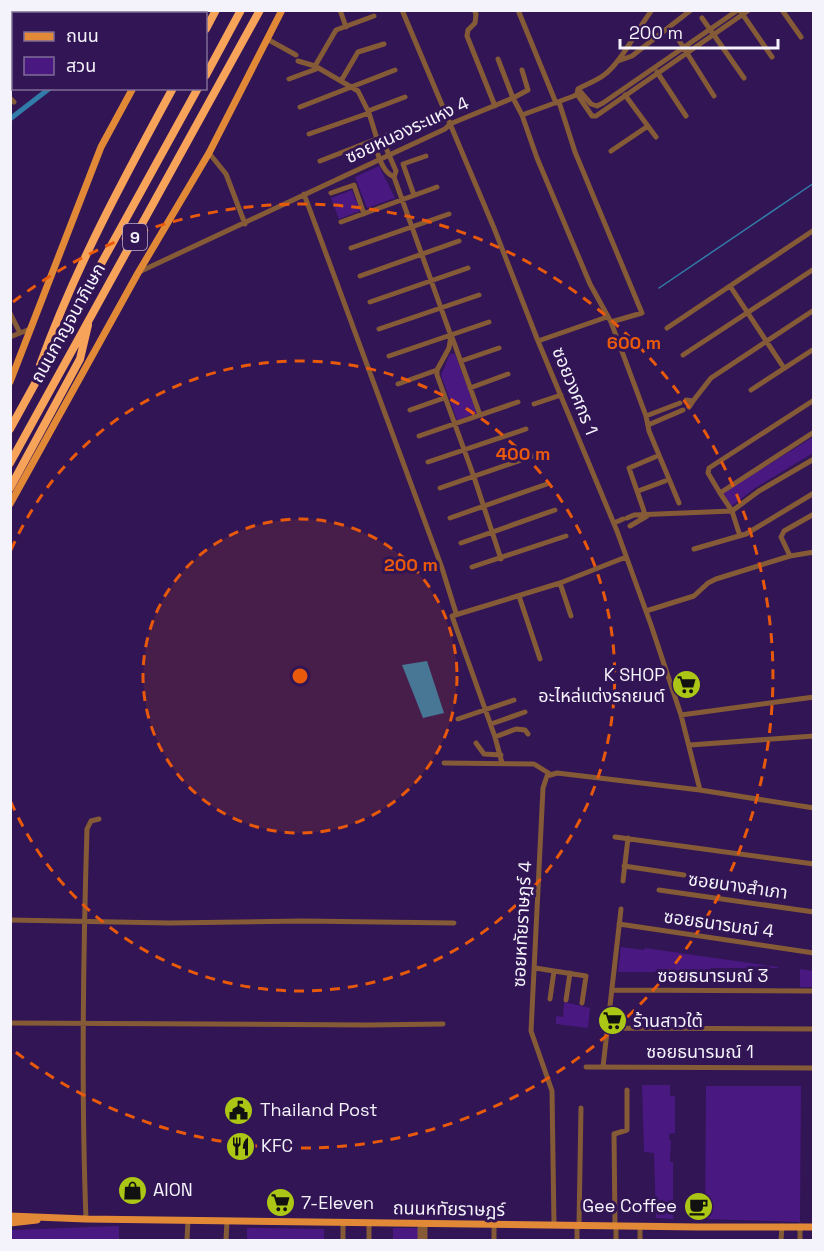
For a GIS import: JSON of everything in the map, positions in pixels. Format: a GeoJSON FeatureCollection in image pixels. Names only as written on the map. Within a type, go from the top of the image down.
{"type":"FeatureCollection","features":[{"type":"Feature","properties":{"kind":"highway"},"geometry":{"type":"LineString","coordinates":[[207,27],[216,10]]}},
{"type":"Feature","properties":{"kind":"highway"},"geometry":{"type":"LineString","coordinates":[[207,73],[242,10]]}},
{"type":"Feature","properties":{"kind":"highway","name":"ถนนกาญจนาภิเษก"},"geometry":{"type":"LineString","coordinates":[[10,463],[260,10]]}},
{"type":"Feature","properties":{"kind":"highway"},"geometry":{"type":"LineString","coordinates":[[31,390],[53,329],[119,186],[172,90]]}},
{"type":"Feature","properties":{"kind":"highway","name":"ถนนกาญจนาภิเษก"},"geometry":{"type":"LineString","coordinates":[[10,429],[197,90]]}},
{"type":"Feature","properties":{"kind":"highway"},"geometry":{"type":"LineString","coordinates":[[10,488],[80,359],[90,319]]}},
{"type":"Feature","properties":{"kind":"main road"},"geometry":{"type":"LineString","coordinates":[[10,504],[138,273],[209,153],[282,10]]}},
{"type":"Feature","properties":{"kind":"main road"},"geometry":{"type":"LineString","coordinates":[[10,382],[101,147],[132,90]]}},
{"type":"Feature","properties":{"kind":"main road","name":"ถนนหทัยราษฎร์"},"geometry":{"type":"LineString","coordinates":[[10,1216],[369,1223],[813,1227]]}},
{"type":"Feature","properties":{"kind":"main road","name":"ถนนหทัยราษฎร์"},"geometry":{"type":"LineString","coordinates":[[10,1223],[48,1218]]}},
{"type":"Feature","properties":{"kind":"street"},"geometry":{"type":"LineString","coordinates":[[340,10],[346,27]]}},
{"type":"Feature","properties":{"kind":"street","name":"ซอยวงศกร 1"},"geometry":{"type":"LineString","coordinates":[[402,10],[495,228],[538,341],[614,523],[681,715],[700,790]]}},
{"type":"Feature","properties":{"kind":"street"},"geometry":{"type":"LineString","coordinates":[[474,10],[475,23],[466,36],[495,106]]}},
{"type":"Feature","properties":{"kind":"street"},"geometry":{"type":"LineString","coordinates":[[518,10],[642,313],[609,319],[538,341]]}},
{"type":"Feature","properties":{"kind":"street"},"geometry":{"type":"LineString","coordinates":[[522,115],[557,103],[604,75],[618,61],[652,10]]}},
{"type":"Feature","properties":{"kind":"street"},"geometry":{"type":"LineString","coordinates":[[618,61],[632,56],[691,10]]}},
{"type":"Feature","properties":{"kind":"street"},"geometry":{"type":"LineString","coordinates":[[578,92],[592,116],[601,114],[624,93],[741,12],[749,10]]}},
{"type":"Feature","properties":{"kind":"street"},"geometry":{"type":"LineString","coordinates":[[782,10],[801,38]]}},
{"type":"Feature","properties":{"kind":"street"},"geometry":{"type":"LineString","coordinates":[[741,12],[771,57]]}},
{"type":"Feature","properties":{"kind":"street"},"geometry":{"type":"LineString","coordinates":[[290,79],[317,67],[336,30],[374,16]]}},
{"type":"Feature","properties":{"kind":"street"},"geometry":{"type":"LineString","coordinates":[[702,18],[744,78]]}},
{"type":"Feature","properties":{"kind":"street"},"geometry":{"type":"LineString","coordinates":[[675,34],[714,96]]}},
{"type":"Feature","properties":{"kind":"street"},"geometry":{"type":"LineString","coordinates":[[267,39],[297,58],[353,87],[358,92],[377,139],[374,144],[379,159],[387,174],[394,177]]}},
{"type":"Feature","properties":{"kind":"street"},"geometry":{"type":"LineString","coordinates":[[341,81],[358,52],[384,44]]}},
{"type":"Feature","properties":{"kind":"street"},"geometry":{"type":"LineString","coordinates":[[498,59],[569,234],[609,319],[679,504]]}},
{"type":"Feature","properties":{"kind":"street"},"geometry":{"type":"LineString","coordinates":[[300,107],[395,70]]}},
{"type":"Feature","properties":{"kind":"street"},"geometry":{"type":"LineString","coordinates":[[513,98],[528,90],[522,70]]}},
{"type":"Feature","properties":{"kind":"street"},"geometry":{"type":"LineString","coordinates":[[656,71],[686,116]]}},
{"type":"Feature","properties":{"kind":"street"},"geometry":{"type":"LineString","coordinates":[[578,92],[591,104],[597,106],[624,93]]}},
{"type":"Feature","properties":{"kind":"street"},"geometry":{"type":"LineString","coordinates":[[624,93],[656,137]]}},
{"type":"Feature","properties":{"kind":"street"},"geometry":{"type":"LineString","coordinates":[[309,134],[405,97]]}},
{"type":"Feature","properties":{"kind":"street","name":"ซอยหนองระแหง 4"},"geometry":{"type":"LineString","coordinates":[[138,273],[445,129],[450,124],[513,98]]}},
{"type":"Feature","properties":{"kind":"street"},"geometry":{"type":"LineString","coordinates":[[320,161],[414,124]]}},
{"type":"Feature","properties":{"kind":"street"},"geometry":{"type":"LineString","coordinates":[[611,151],[648,126]]}},
{"type":"Feature","properties":{"kind":"street"},"geometry":{"type":"LineString","coordinates":[[377,139],[383,141],[396,171],[394,177],[480,415]]}},
{"type":"Feature","properties":{"kind":"street"},"geometry":{"type":"LineString","coordinates":[[209,153],[226,174],[244,224]]}},
{"type":"Feature","properties":{"kind":"street"},"geometry":{"type":"LineString","coordinates":[[414,195],[404,164],[426,156]]}},
{"type":"Feature","properties":{"kind":"street"},"geometry":{"type":"LineString","coordinates":[[331,193],[354,185],[364,214]]}},
{"type":"Feature","properties":{"kind":"street"},"geometry":{"type":"LineString","coordinates":[[341,222],[437,187]]}},
{"type":"Feature","properties":{"kind":"street"},"geometry":{"type":"LineString","coordinates":[[304,194],[442,568],[456,613]]}},
{"type":"Feature","properties":{"kind":"street"},"geometry":{"type":"LineString","coordinates":[[351,248],[449,214]]}},
{"type":"Feature","properties":{"kind":"street"},"geometry":{"type":"LineString","coordinates":[[667,328],[813,230]]}},
{"type":"Feature","properties":{"kind":"street"},"geometry":{"type":"LineString","coordinates":[[360,276],[459,241]]}},
{"type":"Feature","properties":{"kind":"street"},"geometry":{"type":"LineString","coordinates":[[369,302],[468,268]]}},
{"type":"Feature","properties":{"kind":"street"},"geometry":{"type":"LineString","coordinates":[[683,355],[813,269]]}},
{"type":"Feature","properties":{"kind":"street"},"geometry":{"type":"LineString","coordinates":[[729,286],[784,368]]}},
{"type":"Feature","properties":{"kind":"street"},"geometry":{"type":"LineString","coordinates":[[379,329],[479,294]]}},
{"type":"Feature","properties":{"kind":"street"},"geometry":{"type":"LineString","coordinates":[[648,425],[686,404],[707,381],[813,310]]}},
{"type":"Feature","properties":{"kind":"street"},"geometry":{"type":"LineString","coordinates":[[10,313],[20,333]]}},
{"type":"Feature","properties":{"kind":"street"},"geometry":{"type":"LineString","coordinates":[[389,356],[489,322]]}},
{"type":"Feature","properties":{"kind":"street"},"geometry":{"type":"LineString","coordinates":[[10,337],[30,329]]}},
{"type":"Feature","properties":{"kind":"street"},"geometry":{"type":"LineString","coordinates":[[451,336],[449,348],[436,370],[436,375],[474,477],[501,559]]}},
{"type":"Feature","properties":{"kind":"street"},"geometry":{"type":"LineString","coordinates":[[461,361],[499,348]]}},
{"type":"Feature","properties":{"kind":"street"},"geometry":{"type":"LineString","coordinates":[[751,390],[813,349]]}},
{"type":"Feature","properties":{"kind":"street"},"geometry":{"type":"LineString","coordinates":[[398,384],[436,370]]}},
{"type":"Feature","properties":{"kind":"street"},"geometry":{"type":"LineString","coordinates":[[470,388],[508,374]]}},
{"type":"Feature","properties":{"kind":"street"},"geometry":{"type":"LineString","coordinates":[[534,404],[561,395]]}},
{"type":"Feature","properties":{"kind":"street"},"geometry":{"type":"LineString","coordinates":[[410,410],[444,398]]}},
{"type":"Feature","properties":{"kind":"street"},"geometry":{"type":"LineString","coordinates":[[740,536],[732,511],[708,473],[709,468],[813,400]]}},
{"type":"Feature","properties":{"kind":"street"},"geometry":{"type":"LineString","coordinates":[[419,436],[518,402]]}},
{"type":"Feature","properties":{"kind":"street"},"geometry":{"type":"LineString","coordinates":[[646,416],[686,404]]}},
{"type":"Feature","properties":{"kind":"street"},"geometry":{"type":"LineString","coordinates":[[428,462],[526,429]]}},
{"type":"Feature","properties":{"kind":"street"},"geometry":{"type":"LineString","coordinates":[[720,493],[813,432]]}},
{"type":"Feature","properties":{"kind":"street"},"geometry":{"type":"LineString","coordinates":[[440,488],[536,455]]}},
{"type":"Feature","properties":{"kind":"street"},"geometry":{"type":"LineString","coordinates":[[645,516],[629,468],[655,457]]}},
{"type":"Feature","properties":{"kind":"street"},"geometry":{"type":"LineString","coordinates":[[614,523],[634,515],[732,511],[759,491],[813,459]]}},
{"type":"Feature","properties":{"kind":"street"},"geometry":{"type":"LineString","coordinates":[[638,492],[665,481]]}},
{"type":"Feature","properties":{"kind":"street"},"geometry":{"type":"LineString","coordinates":[[450,518],[547,484]]}},
{"type":"Feature","properties":{"kind":"street"},"geometry":{"type":"LineString","coordinates":[[694,549],[757,529],[813,493]]}},
{"type":"Feature","properties":{"kind":"street"},"geometry":{"type":"LineString","coordinates":[[460,543],[555,510]]}},
{"type":"Feature","properties":{"kind":"street"},"geometry":{"type":"LineString","coordinates":[[789,556],[781,537],[784,531],[813,514]]}},
{"type":"Feature","properties":{"kind":"street"},"geometry":{"type":"LineString","coordinates":[[617,531],[645,516]]}},
{"type":"Feature","properties":{"kind":"street"},"geometry":{"type":"LineString","coordinates":[[472,567],[566,536]]}},
{"type":"Feature","properties":{"kind":"street"},"geometry":{"type":"LineString","coordinates":[[646,611],[694,596],[716,579],[789,556],[813,552]]}},
{"type":"Feature","properties":{"kind":"street"},"geometry":{"type":"LineString","coordinates":[[502,763],[452,616],[560,583],[626,557]]}},
{"type":"Feature","properties":{"kind":"street"},"geometry":{"type":"LineString","coordinates":[[560,583],[571,616]]}},
{"type":"Feature","properties":{"kind":"street"},"geometry":{"type":"LineString","coordinates":[[519,596],[540,659]]}},
{"type":"Feature","properties":{"kind":"street"},"geometry":{"type":"LineString","coordinates":[[681,715],[813,697]]}},
{"type":"Feature","properties":{"kind":"street"},"geometry":{"type":"LineString","coordinates":[[458,720],[514,700]]}},
{"type":"Feature","properties":{"kind":"street"},"geometry":{"type":"LineString","coordinates":[[490,724],[525,712]]}},
{"type":"Feature","properties":{"kind":"street"},"geometry":{"type":"LineString","coordinates":[[495,737],[516,729],[525,730],[528,734]]}},
{"type":"Feature","properties":{"kind":"street"},"geometry":{"type":"LineString","coordinates":[[690,745],[813,736]]}},
{"type":"Feature","properties":{"kind":"street"},"geometry":{"type":"LineString","coordinates":[[476,743],[484,754],[501,755]]}},
{"type":"Feature","properties":{"kind":"street"},"geometry":{"type":"LineString","coordinates":[[444,763],[534,764],[550,774],[700,790],[813,808]]}},
{"type":"Feature","properties":{"kind":"street","name":"ซอยหทัยราษฎร์ 4"},"geometry":{"type":"LineString","coordinates":[[550,774],[543,788],[531,1031],[552,1091],[554,1225]]}},
{"type":"Feature","properties":{"kind":"street"},"geometry":{"type":"LineString","coordinates":[[86,1219],[84,921],[87,829],[91,821],[99,819]]}},
{"type":"Feature","properties":{"kind":"street"},"geometry":{"type":"LineString","coordinates":[[615,837],[813,864]]}},
{"type":"Feature","properties":{"kind":"street"},"geometry":{"type":"LineString","coordinates":[[623,881],[628,838]]}},
{"type":"Feature","properties":{"kind":"street"},"geometry":{"type":"LineString","coordinates":[[624,866],[684,875]]}},
{"type":"Feature","properties":{"kind":"street","name":"ซอยนางสำเภา"},"geometry":{"type":"LineString","coordinates":[[659,890],[813,912]]}},
{"type":"Feature","properties":{"kind":"street"},"geometry":{"type":"LineString","coordinates":[[603,1067],[621,909]]}},
{"type":"Feature","properties":{"kind":"street"},"geometry":{"type":"LineString","coordinates":[[10,920],[169,923],[302,921],[454,923]]}},
{"type":"Feature","properties":{"kind":"street","name":"ซอยธนารมณ์ 4"},"geometry":{"type":"LineString","coordinates":[[620,924],[813,953]]}},
{"type":"Feature","properties":{"kind":"street"},"geometry":{"type":"LineString","coordinates":[[535,968],[586,976],[582,1003]]}},
{"type":"Feature","properties":{"kind":"street"},"geometry":{"type":"LineString","coordinates":[[550,999],[554,971]]}},
{"type":"Feature","properties":{"kind":"street"},"geometry":{"type":"LineString","coordinates":[[566,1000],[570,974]]}},
{"type":"Feature","properties":{"kind":"street","name":"ซอยธนารมณ์ 3"},"geometry":{"type":"LineString","coordinates":[[612,990],[813,991]]}},
{"type":"Feature","properties":{"kind":"street"},"geometry":{"type":"LineString","coordinates":[[10,1023],[443,1024]]}},
{"type":"Feature","properties":{"kind":"street"},"geometry":{"type":"LineString","coordinates":[[607,1028],[813,1029]]}},
{"type":"Feature","properties":{"kind":"street","name":"ซอยธนารมณ์ 1"},"geometry":{"type":"LineString","coordinates":[[586,1067],[813,1068]]}},
{"type":"Feature","properties":{"kind":"street"},"geometry":{"type":"LineString","coordinates":[[616,1240],[614,1134],[627,1130],[627,1090]]}},
{"type":"Feature","properties":{"kind":"street"},"geometry":{"type":"LineString","coordinates":[[577,1240],[581,1108]]}},
{"type":"Feature","properties":{"kind":"street"},"geometry":{"type":"LineString","coordinates":[[188,1220],[188,1240]]}},
{"type":"Feature","properties":{"kind":"street"},"geometry":{"type":"LineString","coordinates":[[226,1221],[226,1240]]}},
{"type":"Feature","properties":{"kind":"street"},"geometry":{"type":"LineString","coordinates":[[343,1222],[343,1240]]}},
{"type":"Feature","properties":{"kind":"street"},"geometry":{"type":"LineString","coordinates":[[369,1223],[369,1240]]}},
{"type":"Feature","properties":{"kind":"street"},"geometry":{"type":"LineString","coordinates":[[420,1240],[423,1223]]}},
{"type":"Feature","properties":{"kind":"street"},"geometry":{"type":"LineString","coordinates":[[423,1223],[425,1240]]}},
{"type":"Feature","properties":{"kind":"street"},"geometry":{"type":"LineString","coordinates":[[494,1224],[494,1240]]}},
{"type":"Feature","properties":{"kind":"street"},"geometry":{"type":"LineString","coordinates":[[640,1226],[640,1240]]}},
{"type":"Feature","properties":{"kind":"street"},"geometry":{"type":"LineString","coordinates":[[782,1226],[782,1240]]}},
{"type":"Feature","properties":{"kind":"street"},"geometry":{"type":"LineString","coordinates":[[800,1226],[800,1240]]}},
{"type":"Feature","properties":{"kind":"green space"},"geometry":{"type":"Polygon","coordinates":[[[379,166],[395,198],[367,208],[355,177],[379,166]]]}},
{"type":"Feature","properties":{"kind":"green space"},"geometry":{"type":"Polygon","coordinates":[[[352,190],[360,211],[339,219],[331,198],[352,190]]]}},
{"type":"Feature","properties":{"kind":"green space"},"geometry":{"type":"Polygon","coordinates":[[[450,354],[455,354],[477,413],[457,420],[441,375],[450,354]]]}},
{"type":"Feature","properties":{"kind":"green space"},"geometry":{"type":"Polygon","coordinates":[[[813,437],[813,453],[755,488],[732,506],[723,493],[813,437]]]}},
{"type":"Feature","properties":{"kind":"green space"},"geometry":{"type":"Polygon","coordinates":[[[621,947],[644,950],[645,948],[778,968],[711,968],[708,972],[618,972],[621,947]]]}},
{"type":"Feature","properties":{"kind":"green space"},"geometry":{"type":"Polygon","coordinates":[[[800,969],[813,971],[813,987],[800,987],[800,969]]]}},
{"type":"Feature","properties":{"kind":"green space"},"geometry":{"type":"Polygon","coordinates":[[[564,1002],[590,1008],[588,1028],[556,1024],[556,1016],[563,1017],[564,1002]]]}},
{"type":"Feature","properties":{"kind":"green space"},"geometry":{"type":"Polygon","coordinates":[[[642,1085],[670,1085],[670,1096],[675,1096],[675,1133],[669,1134],[670,1162],[673,1162],[673,1219],[656,1218],[654,1153],[644,1152],[642,1085]]]}},
{"type":"Feature","properties":{"kind":"green space"},"geometry":{"type":"Polygon","coordinates":[[[706,1086],[801,1086],[800,1222],[705,1219],[706,1086]]]}},
{"type":"Feature","properties":{"kind":"green space"},"geometry":{"type":"Polygon","coordinates":[[[119,1226],[119,1240],[11,1240],[11,1230],[119,1226]]]}},
{"type":"Feature","properties":{"kind":"green space"},"geometry":{"type":"Polygon","coordinates":[[[247,1228],[324,1229],[324,1240],[247,1240],[247,1228]]]}},
{"type":"Feature","properties":{"kind":"green space"},"geometry":{"type":"Polygon","coordinates":[[[393,1228],[418,1228],[418,1240],[393,1240],[393,1228]]]}},
{"type":"Feature","properties":{"kind":"water"},"geometry":{"type":"Polygon","coordinates":[[[427,661],[444,713],[423,718],[402,665],[427,661]]]}},
{"type":"Feature","properties":{"kind":"waterway"},"geometry":{"type":"LineString","coordinates":[[10,119],[47,90]]}},
{"type":"Feature","properties":{"kind":"waterway"},"geometry":{"type":"LineString","coordinates":[[659,288],[814,183]]}},
{"type":"Feature","properties":{"kind":"place","name":"K SHOP อะไหล่แต่งรถยนต์"},"geometry":{"type":"Point","coordinates":[686,685]}},
{"type":"Feature","properties":{"kind":"place","name":"ร้านสาวใต้"},"geometry":{"type":"Point","coordinates":[612,1021]}},
{"type":"Feature","properties":{"kind":"place","name":"Thailand Post"},"geometry":{"type":"Point","coordinates":[239,1110]}},
{"type":"Feature","properties":{"kind":"place","name":"KFC"},"geometry":{"type":"Point","coordinates":[240,1146]}},
{"type":"Feature","properties":{"kind":"place","name":"AION"},"geometry":{"type":"Point","coordinates":[132,1190]}},
{"type":"Feature","properties":{"kind":"place","name":"7-Eleven"},"geometry":{"type":"Point","coordinates":[280,1203]}},
{"type":"Feature","properties":{"kind":"place","name":"Gee Coffee"},"geometry":{"type":"Point","coordinates":[698,1206]}}]}
